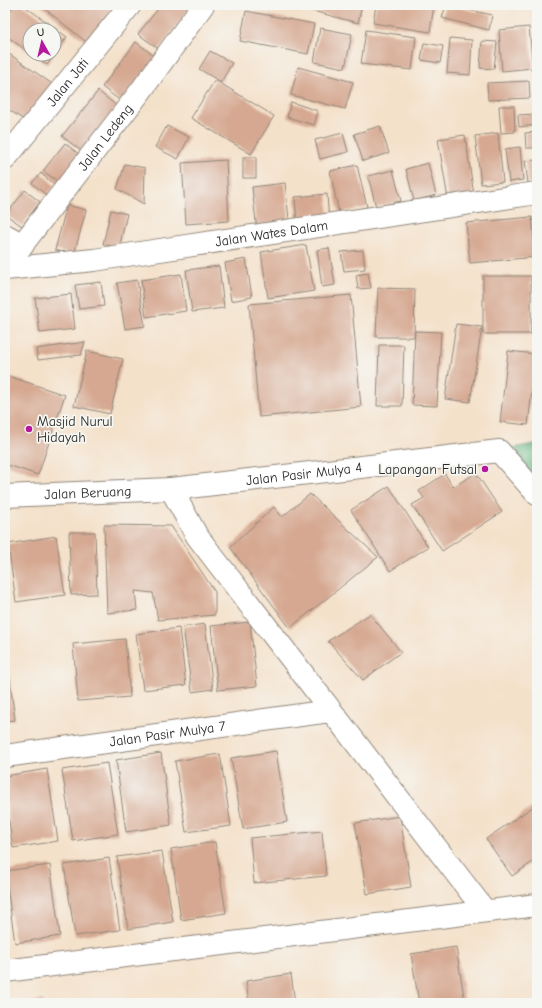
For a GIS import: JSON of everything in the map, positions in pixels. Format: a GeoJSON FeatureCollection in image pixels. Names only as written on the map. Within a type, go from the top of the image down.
{"type":"FeatureCollection","features":[{"type":"Feature","properties":{"kind":"street","name":"Jalan Jati"},"geometry":{"type":"LineString","coordinates":[[5,159],[130,5]]}},
{"type":"Feature","properties":{"kind":"street","name":"Jalan Ledeng"},"geometry":{"type":"LineString","coordinates":[[5,268],[14,240],[140,92],[203,5]]}},
{"type":"Feature","properties":{"kind":"street","name":"Jalan Wates Dalam"},"geometry":{"type":"LineString","coordinates":[[5,268],[94,260],[537,193]]}},
{"type":"Feature","properties":{"kind":"street","name":"Jalan Pasir Mulya 4"},"geometry":{"type":"LineString","coordinates":[[171,489],[499,451],[537,494]]}},
{"type":"Feature","properties":{"kind":"street","name":"Jalan Beruang"},"geometry":{"type":"LineString","coordinates":[[5,496],[171,489]]}},
{"type":"Feature","properties":{"kind":"street"},"geometry":{"type":"LineString","coordinates":[[171,489],[197,536],[485,911]]}},
{"type":"Feature","properties":{"kind":"street","name":"Jalan Pasir Mulya 7"},"geometry":{"type":"LineString","coordinates":[[5,756],[330,711]]}},
{"type":"Feature","properties":{"kind":"street"},"geometry":{"type":"LineString","coordinates":[[5,971],[537,905]]}},
{"type":"Feature","properties":{"kind":"green space"},"geometry":{"type":"Polygon","coordinates":[[[534,444],[537,445],[537,496],[499,451],[534,444]]]}},
{"type":"Feature","properties":{"kind":"building"},"geometry":{"type":"Polygon","coordinates":[[[14,5],[23,5],[46,22],[22,22],[22,47],[5,35],[5,17],[14,5]]]}},
{"type":"Feature","properties":{"kind":"building"},"geometry":{"type":"Polygon","coordinates":[[[40,5],[109,5],[117,11],[90,45],[40,5]]]}},
{"type":"Feature","properties":{"kind":"building"},"geometry":{"type":"Polygon","coordinates":[[[161,5],[192,5],[159,49],[138,34],[161,5]]]}},
{"type":"Feature","properties":{"kind":"building"},"geometry":{"type":"Polygon","coordinates":[[[290,5],[362,5],[358,23],[290,5]]]}},
{"type":"Feature","properties":{"kind":"building"},"geometry":{"type":"Polygon","coordinates":[[[376,5],[434,5],[430,32],[373,23],[376,5]]]}},
{"type":"Feature","properties":{"kind":"building"},"geometry":{"type":"Polygon","coordinates":[[[446,5],[492,15],[489,30],[442,18],[446,5]]]}},
{"type":"Feature","properties":{"kind":"building"},"geometry":{"type":"Polygon","coordinates":[[[246,11],[314,24],[308,54],[240,41],[246,11]]]}},
{"type":"Feature","properties":{"kind":"building"},"geometry":{"type":"Polygon","coordinates":[[[529,27],[533,68],[502,71],[499,30],[529,27]]]}},
{"type":"Feature","properties":{"kind":"building"},"geometry":{"type":"Polygon","coordinates":[[[320,28],[352,34],[345,68],[314,62],[320,28]]]}},
{"type":"Feature","properties":{"kind":"building"},"geometry":{"type":"Polygon","coordinates":[[[366,30],[416,37],[412,70],[361,64],[366,30]]]}},
{"type":"Feature","properties":{"kind":"building"},"geometry":{"type":"Polygon","coordinates":[[[62,33],[67,37],[62,44],[62,33]]]}},
{"type":"Feature","properties":{"kind":"building"},"geometry":{"type":"Polygon","coordinates":[[[450,38],[472,40],[470,75],[447,73],[450,38]]]}},
{"type":"Feature","properties":{"kind":"building"},"geometry":{"type":"Polygon","coordinates":[[[482,41],[497,42],[494,69],[480,68],[482,41]]]}},
{"type":"Feature","properties":{"kind":"building"},"geometry":{"type":"Polygon","coordinates":[[[136,42],[156,57],[122,102],[102,87],[136,42]]]}},
{"type":"Feature","properties":{"kind":"building"},"geometry":{"type":"Polygon","coordinates":[[[424,43],[443,46],[440,63],[421,60],[424,43]]]}},
{"type":"Feature","properties":{"kind":"building"},"geometry":{"type":"Polygon","coordinates":[[[5,51],[58,88],[31,125],[5,107],[5,51]]]}},
{"type":"Feature","properties":{"kind":"building"},"geometry":{"type":"Polygon","coordinates":[[[210,51],[232,63],[221,82],[199,69],[210,51]]]}},
{"type":"Feature","properties":{"kind":"building"},"geometry":{"type":"Polygon","coordinates":[[[298,67],[353,82],[345,109],[291,95],[298,67]]]}},
{"type":"Feature","properties":{"kind":"building"},"geometry":{"type":"Polygon","coordinates":[[[215,80],[274,116],[251,154],[191,118],[215,80]]]}},
{"type":"Feature","properties":{"kind":"building"},"geometry":{"type":"Polygon","coordinates":[[[529,81],[530,98],[488,100],[487,83],[529,81]]]}},
{"type":"Feature","properties":{"kind":"building"},"geometry":{"type":"Polygon","coordinates":[[[98,91],[117,106],[81,151],[62,136],[98,91]]]}},
{"type":"Feature","properties":{"kind":"building"},"geometry":{"type":"Polygon","coordinates":[[[291,102],[318,111],[314,125],[287,117],[291,102]]]}},
{"type":"Feature","properties":{"kind":"building"},"geometry":{"type":"Polygon","coordinates":[[[499,106],[514,106],[515,132],[501,133],[499,106]]]}},
{"type":"Feature","properties":{"kind":"building"},"geometry":{"type":"Polygon","coordinates":[[[537,114],[537,125],[519,127],[518,115],[537,114]]]}},
{"type":"Feature","properties":{"kind":"building"},"geometry":{"type":"Polygon","coordinates":[[[167,126],[189,137],[178,159],[155,147],[167,126]]]}},
{"type":"Feature","properties":{"kind":"building"},"geometry":{"type":"Polygon","coordinates":[[[380,126],[389,153],[363,161],[354,134],[380,126]]]}},
{"type":"Feature","properties":{"kind":"building"},"geometry":{"type":"Polygon","coordinates":[[[537,132],[537,148],[526,148],[525,133],[537,132]]]}},
{"type":"Feature","properties":{"kind":"building"},"geometry":{"type":"Polygon","coordinates":[[[343,133],[348,152],[320,159],[315,140],[343,133]]]}},
{"type":"Feature","properties":{"kind":"building"},"geometry":{"type":"Polygon","coordinates":[[[498,133],[503,182],[481,184],[475,136],[498,133]]]}},
{"type":"Feature","properties":{"kind":"building"},"geometry":{"type":"Polygon","coordinates":[[[465,135],[474,195],[448,199],[438,139],[465,135]]]}},
{"type":"Feature","properties":{"kind":"building"},"geometry":{"type":"Polygon","coordinates":[[[65,143],[81,156],[60,183],[43,171],[65,143]]]}},
{"type":"Feature","properties":{"kind":"building"},"geometry":{"type":"Polygon","coordinates":[[[520,147],[523,180],[509,182],[505,149],[520,147]]]}},
{"type":"Feature","properties":{"kind":"building"},"geometry":{"type":"Polygon","coordinates":[[[243,157],[256,157],[256,178],[243,178],[243,157]]]}},
{"type":"Feature","properties":{"kind":"building"},"geometry":{"type":"Polygon","coordinates":[[[226,160],[229,221],[186,224],[182,163],[226,160]]]}},
{"type":"Feature","properties":{"kind":"building"},"geometry":{"type":"Polygon","coordinates":[[[537,160],[537,182],[528,183],[525,161],[537,160]]]}},
{"type":"Feature","properties":{"kind":"building"},"geometry":{"type":"Polygon","coordinates":[[[428,163],[436,195],[414,201],[406,169],[428,163]]]}},
{"type":"Feature","properties":{"kind":"building"},"geometry":{"type":"Polygon","coordinates":[[[125,164],[145,168],[144,204],[117,189],[125,164]]]}},
{"type":"Feature","properties":{"kind":"building"},"geometry":{"type":"Polygon","coordinates":[[[357,165],[367,207],[339,213],[330,171],[357,165]]]}},
{"type":"Feature","properties":{"kind":"building"},"geometry":{"type":"Polygon","coordinates":[[[393,170],[401,201],[376,207],[368,176],[393,170]]]}},
{"type":"Feature","properties":{"kind":"building"},"geometry":{"type":"Polygon","coordinates":[[[41,173],[55,186],[46,195],[32,183],[41,173]]]}},
{"type":"Feature","properties":{"kind":"building"},"geometry":{"type":"Polygon","coordinates":[[[285,183],[290,228],[257,231],[252,187],[285,183]]]}},
{"type":"Feature","properties":{"kind":"building"},"geometry":{"type":"Polygon","coordinates":[[[25,190],[40,202],[22,226],[6,215],[25,190]]]}},
{"type":"Feature","properties":{"kind":"building"},"geometry":{"type":"Polygon","coordinates":[[[327,194],[329,222],[297,225],[295,197],[327,194]]]}},
{"type":"Feature","properties":{"kind":"building"},"geometry":{"type":"Polygon","coordinates":[[[67,205],[86,210],[74,255],[55,250],[67,205]]]}},
{"type":"Feature","properties":{"kind":"building"},"geometry":{"type":"Polygon","coordinates":[[[111,210],[127,214],[119,248],[103,244],[111,210]]]}},
{"type":"Feature","properties":{"kind":"building"},"geometry":{"type":"Polygon","coordinates":[[[532,217],[536,257],[470,263],[466,223],[532,217]]]}},
{"type":"Feature","properties":{"kind":"building"},"geometry":{"type":"Polygon","coordinates":[[[306,245],[314,291],[268,298],[261,252],[306,245]]]}},
{"type":"Feature","properties":{"kind":"building"},"geometry":{"type":"Polygon","coordinates":[[[329,248],[335,285],[322,287],[317,250],[329,248]]]}},
{"type":"Feature","properties":{"kind":"building"},"geometry":{"type":"Polygon","coordinates":[[[363,250],[365,269],[344,271],[341,252],[363,250]]]}},
{"type":"Feature","properties":{"kind":"building"},"geometry":{"type":"Polygon","coordinates":[[[246,259],[252,297],[231,301],[225,263],[246,259]]]}},
{"type":"Feature","properties":{"kind":"building"},"geometry":{"type":"Polygon","coordinates":[[[219,266],[224,308],[192,312],[186,270],[219,266]]]}},
{"type":"Feature","properties":{"kind":"building"},"geometry":{"type":"Polygon","coordinates":[[[368,273],[371,288],[358,289],[356,275],[368,273]]]}},
{"type":"Feature","properties":{"kind":"building"},"geometry":{"type":"Polygon","coordinates":[[[181,274],[186,311],[146,317],[141,280],[181,274]]]}},
{"type":"Feature","properties":{"kind":"building"},"geometry":{"type":"Polygon","coordinates":[[[483,276],[531,276],[531,334],[483,334],[483,276]]]}},
{"type":"Feature","properties":{"kind":"building"},"geometry":{"type":"Polygon","coordinates":[[[137,280],[145,326],[125,329],[117,283],[137,280]]]}},
{"type":"Feature","properties":{"kind":"building"},"geometry":{"type":"Polygon","coordinates":[[[101,282],[104,306],[79,309],[75,285],[101,282]]]}},
{"type":"Feature","properties":{"kind":"building"},"geometry":{"type":"Polygon","coordinates":[[[378,288],[415,289],[414,337],[376,337],[378,288]]]}},
{"type":"Feature","properties":{"kind":"building"},"geometry":{"type":"Polygon","coordinates":[[[71,294],[75,329],[40,333],[35,298],[71,294]]]}},
{"type":"Feature","properties":{"kind":"building"},"geometry":{"type":"Polygon","coordinates":[[[351,295],[361,407],[259,417],[249,304],[351,295]]]}},
{"type":"Feature","properties":{"kind":"building"},"geometry":{"type":"Polygon","coordinates":[[[456,324],[482,327],[470,402],[445,399],[456,324]]]}},
{"type":"Feature","properties":{"kind":"building"},"geometry":{"type":"Polygon","coordinates":[[[415,331],[441,332],[437,406],[412,405],[415,331]]]}},
{"type":"Feature","properties":{"kind":"building"},"geometry":{"type":"Polygon","coordinates":[[[85,342],[81,355],[38,360],[36,349],[85,342]]]}},
{"type":"Feature","properties":{"kind":"building"},"geometry":{"type":"Polygon","coordinates":[[[379,345],[404,345],[402,406],[377,406],[379,345]]]}},
{"type":"Feature","properties":{"kind":"building"},"geometry":{"type":"Polygon","coordinates":[[[87,351],[123,359],[110,414],[74,406],[87,351]]]}},
{"type":"Feature","properties":{"kind":"building"},"geometry":{"type":"Polygon","coordinates":[[[508,351],[536,354],[528,425],[500,422],[508,351]]]}},
{"type":"Feature","properties":{"kind":"building","name":"Masjid Nurul Hidayah"},"geometry":{"type":"Polygon","coordinates":[[[5,375],[65,395],[38,475],[5,464],[5,375]]]}},
{"type":"Feature","properties":{"kind":"building"},"geometry":{"type":"Polygon","coordinates":[[[476,473],[502,512],[442,551],[412,505],[424,498],[419,491],[445,474],[453,487],[476,473]]]}},
{"type":"Feature","properties":{"kind":"building"},"geometry":{"type":"Polygon","coordinates":[[[389,486],[428,547],[390,571],[351,510],[389,486]]]}},
{"type":"Feature","properties":{"kind":"building"},"geometry":{"type":"Polygon","coordinates":[[[310,494],[378,557],[290,628],[230,547],[274,507],[282,517],[310,494]]]}},
{"type":"Feature","properties":{"kind":"building"},"geometry":{"type":"Polygon","coordinates":[[[104,525],[171,526],[215,592],[215,615],[158,620],[153,593],[135,591],[137,610],[107,613],[104,525]]]}},
{"type":"Feature","properties":{"kind":"building"},"geometry":{"type":"Polygon","coordinates":[[[69,532],[95,532],[97,594],[71,595],[69,532]]]}},
{"type":"Feature","properties":{"kind":"building"},"geometry":{"type":"Polygon","coordinates":[[[56,536],[65,595],[16,602],[8,544],[56,536]]]}},
{"type":"Feature","properties":{"kind":"building"},"geometry":{"type":"Polygon","coordinates":[[[370,614],[401,652],[363,680],[328,641],[370,614]]]}},
{"type":"Feature","properties":{"kind":"building"},"geometry":{"type":"Polygon","coordinates":[[[250,622],[257,686],[218,690],[211,626],[250,622]]]}},
{"type":"Feature","properties":{"kind":"building"},"geometry":{"type":"Polygon","coordinates":[[[205,624],[213,689],[192,692],[183,627],[205,624]]]}},
{"type":"Feature","properties":{"kind":"building"},"geometry":{"type":"Polygon","coordinates":[[[179,628],[186,685],[143,690],[136,634],[179,628]]]}},
{"type":"Feature","properties":{"kind":"building"},"geometry":{"type":"Polygon","coordinates":[[[125,639],[130,697],[78,701],[73,644],[125,639]]]}},
{"type":"Feature","properties":{"kind":"building"},"geometry":{"type":"Polygon","coordinates":[[[8,665],[15,720],[5,721],[5,666],[8,665]]]}},
{"type":"Feature","properties":{"kind":"building"},"geometry":{"type":"Polygon","coordinates":[[[276,751],[287,822],[243,829],[231,758],[276,751]]]}},
{"type":"Feature","properties":{"kind":"building"},"geometry":{"type":"Polygon","coordinates":[[[161,753],[171,825],[126,832],[116,760],[161,753]]]}},
{"type":"Feature","properties":{"kind":"building"},"geometry":{"type":"Polygon","coordinates":[[[220,754],[231,826],[186,832],[175,761],[220,754]]]}},
{"type":"Feature","properties":{"kind":"building"},"geometry":{"type":"Polygon","coordinates":[[[107,763],[118,834],[73,841],[62,770],[107,763]]]}},
{"type":"Feature","properties":{"kind":"building"},"geometry":{"type":"Polygon","coordinates":[[[47,769],[58,841],[13,848],[5,795],[5,776],[47,769]]]}},
{"type":"Feature","properties":{"kind":"building"},"geometry":{"type":"Polygon","coordinates":[[[537,804],[537,859],[512,876],[486,839],[537,804]]]}},
{"type":"Feature","properties":{"kind":"building"},"geometry":{"type":"Polygon","coordinates":[[[400,816],[411,887],[367,894],[355,823],[400,816]]]}},
{"type":"Feature","properties":{"kind":"building"},"geometry":{"type":"Polygon","coordinates":[[[322,831],[326,876],[254,883],[250,838],[322,831]]]}},
{"type":"Feature","properties":{"kind":"building"},"geometry":{"type":"Polygon","coordinates":[[[215,842],[226,913],[181,920],[171,849],[215,842]]]}},
{"type":"Feature","properties":{"kind":"building"},"geometry":{"type":"Polygon","coordinates":[[[162,851],[173,922],[128,929],[117,857],[162,851]]]}},
{"type":"Feature","properties":{"kind":"building"},"geometry":{"type":"Polygon","coordinates":[[[109,858],[120,930],[75,936],[64,865],[109,858]]]}},
{"type":"Feature","properties":{"kind":"building"},"geometry":{"type":"Polygon","coordinates":[[[50,865],[60,936],[15,943],[5,871],[50,865]]]}},
{"type":"Feature","properties":{"kind":"building"},"geometry":{"type":"Polygon","coordinates":[[[456,947],[465,1003],[419,1003],[411,954],[456,947]]]}},
{"type":"Feature","properties":{"kind":"building"},"geometry":{"type":"Polygon","coordinates":[[[291,974],[295,1003],[249,1003],[246,981],[291,974]]]}},
{"type":"Feature","properties":{"kind":"building"},"geometry":{"type":"Polygon","coordinates":[[[43,1000],[44,1003],[30,1003],[30,1002],[43,1000]]]}},
{"type":"Feature","properties":{"kind":"place","name":"Masjid Nurul Hidayah"},"geometry":{"type":"Point","coordinates":[29,429]}},
{"type":"Feature","properties":{"kind":"place","name":"Lapangan Futsal"},"geometry":{"type":"Point","coordinates":[485,469]}}]}
